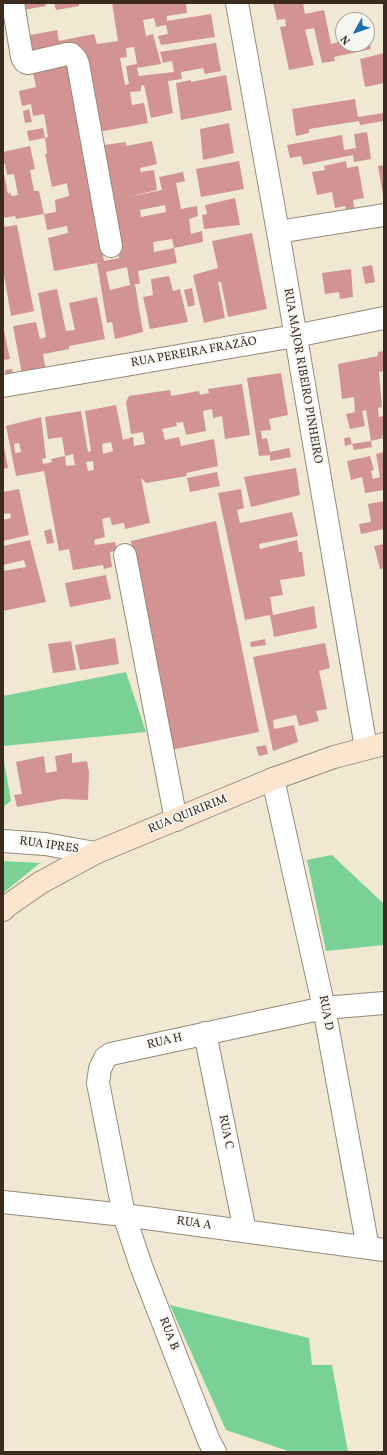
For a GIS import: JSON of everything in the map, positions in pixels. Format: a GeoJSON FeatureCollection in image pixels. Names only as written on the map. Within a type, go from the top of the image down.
{"type":"FeatureCollection","features":[{"type":"Feature","properties":{"kind":"main road","name":"RUA QUIRIRIM"},"geometry":{"type":"LineString","coordinates":[[3,910],[40,883],[95,853],[273,779],[334,757],[375,746]]}},
{"type":"Feature","properties":{"kind":"street"},"geometry":{"type":"LineString","coordinates":[[13,3],[22,57],[25,62],[28,63],[67,54],[71,54],[76,58],[111,246]]}},
{"type":"Feature","properties":{"kind":"street","name":"RUA MAJOR RIBEIRO PINHEIRO"},"geometry":{"type":"LineString","coordinates":[[237,3],[295,336],[375,746]]}},
{"type":"Feature","properties":{"kind":"street"},"geometry":{"type":"LineString","coordinates":[[278,232],[384,215]]}},
{"type":"Feature","properties":{"kind":"street","name":"RUA PEREIRA FRAZÃO"},"geometry":{"type":"LineString","coordinates":[[3,386],[295,336],[384,318]]}},
{"type":"Feature","properties":{"kind":"street"},"geometry":{"type":"LineString","coordinates":[[125,555],[176,820]]}},
{"type":"Feature","properties":{"kind":"street","name":"RUA D"},"geometry":{"type":"LineString","coordinates":[[273,779],[376,1249]]}},
{"type":"Feature","properties":{"kind":"street","name":"RUA IPRES"},"geometry":{"type":"LineString","coordinates":[[3,842],[46,844],[95,853]]}},
{"type":"Feature","properties":{"kind":"street","name":"RUA H"},"geometry":{"type":"LineString","coordinates":[[124,1215],[98,1083],[100,1069],[105,1058],[112,1054],[324,1008],[384,1003]]}},
{"type":"Feature","properties":{"kind":"street","name":"RUA C"},"geometry":{"type":"LineString","coordinates":[[205,1033],[245,1231]]}},
{"type":"Feature","properties":{"kind":"street","name":"RUA A"},"geometry":{"type":"LineString","coordinates":[[3,1202],[124,1215],[376,1249]]}},
{"type":"Feature","properties":{"kind":"street","name":"RUA B"},"geometry":{"type":"LineString","coordinates":[[124,1215],[141,1266],[209,1441],[215,1452]]}},
{"type":"Feature","properties":{"kind":"green space"},"geometry":{"type":"Polygon","coordinates":[[[126,672],[146,732],[3,746],[3,696],[126,672]]]}},
{"type":"Feature","properties":{"kind":"green space"},"geometry":{"type":"Polygon","coordinates":[[[3,756],[11,801],[3,807],[3,756]]]}},
{"type":"Feature","properties":{"kind":"green space"},"geometry":{"type":"Polygon","coordinates":[[[332,855],[384,904],[384,945],[326,951],[307,860],[332,855]]]}},
{"type":"Feature","properties":{"kind":"green space"},"geometry":{"type":"Polygon","coordinates":[[[3,861],[40,863],[3,893],[3,861]]]}},
{"type":"Feature","properties":{"kind":"green space"},"geometry":{"type":"Polygon","coordinates":[[[170,1305],[309,1338],[312,1365],[332,1365],[348,1452],[291,1452],[226,1430],[170,1305]]]}},
{"type":"Feature","properties":{"kind":"building"},"geometry":{"type":"Polygon","coordinates":[[[22,3],[45,3],[46,6],[23,10],[22,3]]]}},
{"type":"Feature","properties":{"kind":"building"},"geometry":{"type":"Polygon","coordinates":[[[54,3],[79,3],[79,6],[56,10],[54,3]]]}},
{"type":"Feature","properties":{"kind":"building"},"geometry":{"type":"Polygon","coordinates":[[[112,3],[186,3],[187,13],[167,16],[167,21],[211,14],[215,37],[161,45],[158,36],[168,34],[166,25],[156,27],[154,18],[143,20],[146,36],[153,34],[161,64],[137,68],[139,76],[174,72],[172,61],[163,63],[160,52],[216,43],[221,71],[205,74],[203,68],[181,72],[182,79],[168,81],[173,113],[151,118],[144,85],[141,86],[141,91],[130,92],[132,105],[144,103],[148,123],[98,132],[82,47],[29,58],[25,36],[57,30],[59,41],[94,34],[97,44],[118,41],[112,3]],[[134,47],[126,48],[127,57],[120,58],[125,85],[129,84],[126,66],[137,64],[134,47]]]}},
{"type":"Feature","properties":{"kind":"building"},"geometry":{"type":"Polygon","coordinates":[[[273,3],[303,3],[305,14],[324,10],[331,44],[335,43],[335,52],[357,52],[334,57],[335,61],[322,63],[314,28],[305,30],[314,65],[289,70],[280,27],[286,26],[285,19],[277,20],[273,3]]]}},
{"type":"Feature","properties":{"kind":"building"},"geometry":{"type":"Polygon","coordinates":[[[384,53],[384,83],[365,87],[360,59],[384,53]]]}},
{"type":"Feature","properties":{"kind":"building"},"geometry":{"type":"Polygon","coordinates":[[[69,60],[104,261],[119,258],[97,146],[126,142],[126,146],[152,141],[157,164],[140,168],[141,172],[154,170],[157,190],[128,197],[162,190],[159,177],[183,172],[185,181],[176,183],[181,209],[197,206],[198,216],[189,219],[191,234],[202,231],[203,242],[174,248],[177,263],[138,271],[140,284],[135,284],[143,332],[115,339],[112,322],[107,323],[97,263],[54,271],[48,238],[68,233],[67,226],[47,230],[44,214],[56,212],[55,200],[69,196],[67,183],[52,187],[45,154],[47,153],[45,138],[48,137],[44,114],[33,116],[31,104],[22,106],[19,91],[36,87],[32,67],[69,60]],[[165,205],[140,210],[141,217],[166,212],[165,205]],[[172,239],[153,242],[154,252],[174,248],[172,239]],[[127,267],[106,272],[110,290],[130,285],[127,267]]]}},
{"type":"Feature","properties":{"kind":"building"},"geometry":{"type":"Polygon","coordinates":[[[226,75],[232,110],[181,120],[176,83],[191,80],[191,82],[226,75]]]}},
{"type":"Feature","properties":{"kind":"building"},"geometry":{"type":"Polygon","coordinates":[[[355,99],[358,117],[384,113],[384,121],[360,125],[359,121],[309,129],[309,133],[296,136],[292,109],[355,99]]]}},
{"type":"Feature","properties":{"kind":"building"},"geometry":{"type":"Polygon","coordinates":[[[29,109],[32,122],[25,123],[23,111],[29,109]]]}},
{"type":"Feature","properties":{"kind":"building"},"geometry":{"type":"Polygon","coordinates":[[[229,123],[234,153],[203,160],[200,129],[229,123]]]}},
{"type":"Feature","properties":{"kind":"building"},"geometry":{"type":"Polygon","coordinates":[[[43,128],[45,138],[29,141],[27,131],[43,128]]]}},
{"type":"Feature","properties":{"kind":"building"},"geometry":{"type":"Polygon","coordinates":[[[367,132],[371,159],[354,162],[353,155],[303,165],[301,156],[290,158],[287,145],[342,135],[344,150],[356,148],[354,134],[367,132]]]}},
{"type":"Feature","properties":{"kind":"building"},"geometry":{"type":"Polygon","coordinates":[[[30,146],[35,169],[30,170],[34,191],[39,191],[44,214],[16,219],[15,216],[3,218],[3,169],[8,194],[11,193],[11,196],[18,195],[14,174],[7,175],[5,164],[3,164],[3,152],[30,146]]]}},
{"type":"Feature","properties":{"kind":"building"},"geometry":{"type":"Polygon","coordinates":[[[239,161],[244,189],[201,197],[196,169],[239,161]]]}},
{"type":"Feature","properties":{"kind":"building"},"geometry":{"type":"Polygon","coordinates":[[[346,161],[347,168],[358,166],[364,198],[353,200],[356,217],[348,218],[345,206],[335,208],[332,192],[317,195],[312,172],[325,170],[324,166],[346,161]]]}},
{"type":"Feature","properties":{"kind":"building"},"geometry":{"type":"Polygon","coordinates":[[[384,165],[384,195],[383,195],[378,166],[384,165]]]}},
{"type":"Feature","properties":{"kind":"building"},"geometry":{"type":"Polygon","coordinates":[[[235,198],[240,225],[204,229],[202,215],[207,214],[205,205],[235,198]]]}},
{"type":"Feature","properties":{"kind":"building"},"geometry":{"type":"Polygon","coordinates":[[[17,225],[34,311],[11,316],[3,269],[3,227],[17,225]]]}},
{"type":"Feature","properties":{"kind":"building"},"geometry":{"type":"Polygon","coordinates":[[[252,233],[267,309],[228,317],[221,282],[218,282],[225,318],[204,323],[193,275],[218,268],[212,241],[252,233]]]}},
{"type":"Feature","properties":{"kind":"building"},"geometry":{"type":"Polygon","coordinates":[[[372,265],[375,282],[365,284],[362,267],[372,265]]]}},
{"type":"Feature","properties":{"kind":"building"},"geometry":{"type":"Polygon","coordinates":[[[351,269],[353,297],[340,299],[339,292],[325,294],[322,273],[351,269]]]}},
{"type":"Feature","properties":{"kind":"building"},"geometry":{"type":"Polygon","coordinates":[[[169,276],[173,291],[180,289],[188,322],[150,329],[143,297],[153,295],[151,279],[169,276]]]}},
{"type":"Feature","properties":{"kind":"building"},"geometry":{"type":"Polygon","coordinates":[[[192,288],[195,305],[188,307],[184,290],[192,288]]]}},
{"type":"Feature","properties":{"kind":"building"},"geometry":{"type":"Polygon","coordinates":[[[57,289],[66,331],[75,330],[69,303],[97,297],[105,339],[69,346],[69,349],[43,354],[46,370],[22,374],[13,326],[36,322],[40,339],[46,337],[38,293],[57,289]]]}},
{"type":"Feature","properties":{"kind":"building"},"geometry":{"type":"Polygon","coordinates":[[[3,326],[10,359],[3,360],[3,326]]]}},
{"type":"Feature","properties":{"kind":"building"},"geometry":{"type":"Polygon","coordinates":[[[384,351],[384,371],[379,372],[382,407],[378,408],[379,417],[384,416],[384,436],[382,436],[383,438],[371,441],[366,410],[362,411],[365,426],[350,429],[346,414],[355,412],[354,397],[342,399],[338,364],[378,356],[378,352],[384,351]]]}},
{"type":"Feature","properties":{"kind":"building"},"geometry":{"type":"Polygon","coordinates":[[[12,369],[13,375],[6,376],[5,370],[12,369]]]}},
{"type":"Feature","properties":{"kind":"building"},"geometry":{"type":"Polygon","coordinates":[[[281,373],[288,415],[269,419],[271,430],[261,431],[262,439],[267,438],[270,452],[289,448],[291,457],[270,461],[270,455],[259,456],[247,378],[281,373]]]}},
{"type":"Feature","properties":{"kind":"building"},"geometry":{"type":"Polygon","coordinates":[[[242,384],[250,435],[225,439],[222,416],[213,418],[212,409],[203,411],[206,431],[186,435],[183,422],[176,423],[177,426],[162,429],[165,440],[179,437],[181,446],[214,439],[218,466],[186,473],[187,476],[146,483],[141,478],[150,523],[125,529],[124,523],[112,525],[110,517],[102,519],[105,537],[94,540],[95,545],[115,542],[117,550],[110,552],[112,567],[104,569],[103,565],[73,570],[69,549],[59,551],[44,471],[16,476],[6,426],[41,417],[46,458],[42,459],[43,464],[52,462],[51,459],[65,456],[62,437],[48,439],[45,417],[81,411],[88,452],[91,451],[85,411],[116,405],[123,440],[133,437],[134,446],[145,444],[143,432],[131,434],[126,402],[129,396],[170,390],[171,396],[199,391],[200,395],[209,393],[208,389],[242,384]],[[111,442],[102,444],[103,454],[113,451],[111,442]],[[19,443],[14,444],[15,453],[21,452],[19,443]],[[73,454],[65,456],[66,466],[75,465],[73,454]],[[93,461],[86,462],[88,471],[94,470],[93,461]]]}},
{"type":"Feature","properties":{"kind":"building"},"geometry":{"type":"Polygon","coordinates":[[[350,437],[352,444],[345,446],[344,438],[350,437]]]}},
{"type":"Feature","properties":{"kind":"building"},"geometry":{"type":"Polygon","coordinates":[[[371,441],[372,447],[354,450],[352,444],[371,441]]]}},
{"type":"Feature","properties":{"kind":"building"},"geometry":{"type":"Polygon","coordinates":[[[3,442],[8,468],[3,469],[3,442]]]}},
{"type":"Feature","properties":{"kind":"building"},"geometry":{"type":"Polygon","coordinates":[[[384,452],[384,490],[365,493],[362,477],[351,480],[347,461],[370,456],[374,470],[371,471],[373,479],[380,477],[376,454],[384,452]]]}},
{"type":"Feature","properties":{"kind":"building"},"geometry":{"type":"Polygon","coordinates":[[[296,468],[300,495],[251,507],[244,477],[296,468]]]}},
{"type":"Feature","properties":{"kind":"building"},"geometry":{"type":"Polygon","coordinates":[[[217,472],[220,486],[190,492],[187,478],[217,472]]]}},
{"type":"Feature","properties":{"kind":"building"},"geometry":{"type":"Polygon","coordinates":[[[19,489],[29,535],[3,541],[3,520],[11,518],[10,513],[3,514],[3,492],[19,489]]]}},
{"type":"Feature","properties":{"kind":"building"},"geometry":{"type":"Polygon","coordinates":[[[241,489],[244,508],[237,510],[240,523],[292,512],[298,536],[259,544],[260,549],[297,540],[299,552],[302,552],[305,576],[280,580],[283,595],[270,597],[273,615],[314,606],[317,628],[274,637],[270,615],[245,620],[218,493],[241,489]]]}},
{"type":"Feature","properties":{"kind":"building"},"geometry":{"type":"Polygon","coordinates":[[[384,501],[384,529],[361,534],[359,524],[371,522],[368,504],[384,501]]]}},
{"type":"Feature","properties":{"kind":"building"},"geometry":{"type":"Polygon","coordinates":[[[216,521],[259,732],[171,750],[131,541],[216,521]]]}},
{"type":"Feature","properties":{"kind":"building"},"geometry":{"type":"Polygon","coordinates":[[[51,529],[54,543],[47,544],[44,531],[51,529]]]}},
{"type":"Feature","properties":{"kind":"building"},"geometry":{"type":"Polygon","coordinates":[[[30,540],[46,602],[3,611],[3,571],[26,567],[24,560],[3,565],[3,546],[30,540]]]}},
{"type":"Feature","properties":{"kind":"building"},"geometry":{"type":"Polygon","coordinates":[[[384,544],[384,568],[380,569],[374,546],[384,544]]]}},
{"type":"Feature","properties":{"kind":"building"},"geometry":{"type":"Polygon","coordinates":[[[106,575],[111,599],[70,607],[65,583],[106,575]]]}},
{"type":"Feature","properties":{"kind":"building"},"geometry":{"type":"Polygon","coordinates":[[[115,638],[119,664],[80,670],[75,645],[115,638]]]}},
{"type":"Feature","properties":{"kind":"building"},"geometry":{"type":"Polygon","coordinates":[[[265,639],[266,645],[251,647],[250,642],[265,639]]]}},
{"type":"Feature","properties":{"kind":"building"},"geometry":{"type":"Polygon","coordinates":[[[71,641],[76,670],[53,673],[48,644],[71,641]]]}},
{"type":"Feature","properties":{"kind":"building"},"geometry":{"type":"Polygon","coordinates":[[[325,643],[330,668],[319,671],[327,709],[316,711],[319,721],[299,726],[296,715],[273,720],[274,729],[294,725],[298,742],[273,751],[253,657],[325,643]]]}},
{"type":"Feature","properties":{"kind":"building"},"geometry":{"type":"Polygon","coordinates":[[[266,745],[268,754],[259,756],[256,747],[266,745]]]}},
{"type":"Feature","properties":{"kind":"building"},"geometry":{"type":"Polygon","coordinates":[[[72,753],[72,763],[87,761],[89,772],[88,800],[62,799],[17,807],[14,795],[22,794],[16,762],[44,756],[46,773],[57,771],[55,756],[72,753]]]}}]}
